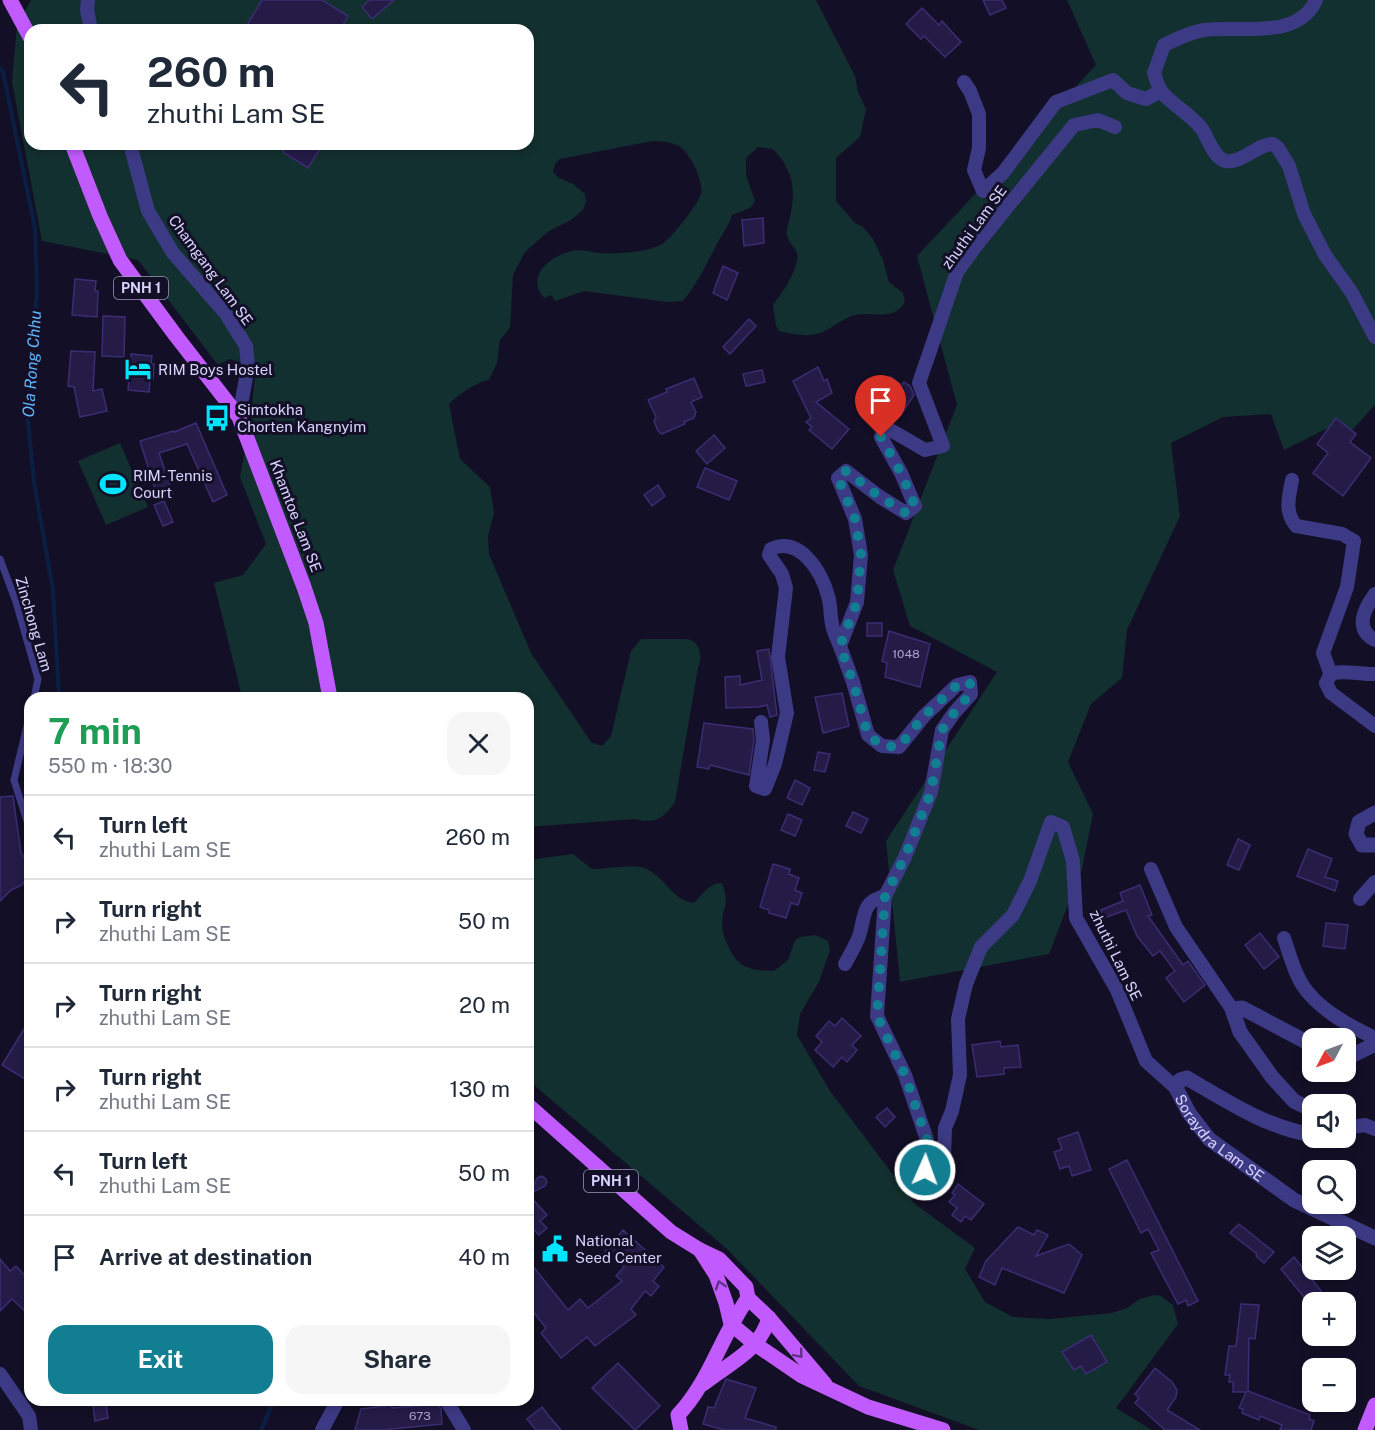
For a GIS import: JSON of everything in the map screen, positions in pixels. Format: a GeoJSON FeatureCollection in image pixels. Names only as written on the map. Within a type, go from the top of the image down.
{"type":"FeatureCollection","features":[{"type":"Feature","properties":{"kind":"main road"},"geometry":{"type":"LineString","coordinates":[[10,0],[24,26]]}},
{"type":"Feature","properties":{"kind":"main road","name":"Khamtoe Lam SE"},"geometry":{"type":"LineString","coordinates":[[74,150],[120,260],[238,417],[304,587],[318,633],[329,692]]}},
{"type":"Feature","properties":{"kind":"main road","name":"PNH 1"},"geometry":{"type":"LineString","coordinates":[[534,1111],[671,1232],[719,1259],[746,1287],[748,1298],[769,1318]]}},
{"type":"Feature","properties":{"kind":"main road","name":"PNH 1"},"geometry":{"type":"LineString","coordinates":[[700,1250],[716,1275],[731,1324]]}},
{"type":"Feature","properties":{"kind":"main road"},"geometry":{"type":"LineString","coordinates":[[681,1430],[678,1415],[701,1386],[731,1324],[748,1298]]}},
{"type":"Feature","properties":{"kind":"main road"},"geometry":{"type":"LineString","coordinates":[[701,1386],[745,1355],[765,1332],[769,1318]]}},
{"type":"Feature","properties":{"kind":"main road"},"geometry":{"type":"LineString","coordinates":[[769,1318],[829,1389]]}},
{"type":"Feature","properties":{"kind":"main road"},"geometry":{"type":"LineString","coordinates":[[731,1324],[755,1344],[802,1376],[868,1407],[943,1430]]}},
{"type":"Feature","properties":{"kind":"main road"},"geometry":{"type":"LineString","coordinates":[[1365,1430],[1375,1406]]}},
{"type":"Feature","properties":{"kind":"street"},"geometry":{"type":"LineString","coordinates":[[88,0],[90,24]]}},
{"type":"Feature","properties":{"kind":"street"},"geometry":{"type":"LineString","coordinates":[[1316,0],[1313,6],[1293,24],[1260,29],[1204,30],[1187,34],[1164,45],[1154,73],[1161,91],[1194,119],[1209,138],[1217,156],[1224,161],[1235,160],[1267,144],[1273,144],[1278,148],[1289,166],[1304,214],[1324,255],[1352,293],[1375,338]]}},
{"type":"Feature","properties":{"kind":"street"},"geometry":{"type":"LineString","coordinates":[[964,82],[979,114],[978,148],[974,170],[982,191],[1003,173],[1056,102],[1113,80],[1127,93],[1146,99],[1161,91]]}},
{"type":"Feature","properties":{"kind":"street","name":"zhuthi Lam SE"},"geometry":{"type":"LineString","coordinates":[[1115,127],[1098,120],[1074,125],[957,272],[919,383],[943,446],[925,450],[887,428],[881,437],[901,473],[915,506],[906,513],[880,497],[846,471],[838,478],[855,519],[861,555],[857,602],[840,646],[868,735],[882,746],[899,747],[924,716],[957,685],[970,682],[970,694],[942,730],[931,792],[905,857],[885,896],[877,1016],[905,1075],[927,1140],[923,1159],[925,1170],[936,1173],[944,1158],[945,1128],[952,1111],[960,1075],[958,1019],[966,984],[981,947],[1013,915],[1030,881],[1051,822],[1063,827],[1073,861],[1076,918],[1117,990],[1146,1061],[1176,1088]]}},
{"type":"Feature","properties":{"kind":"street","name":"Chamgang Lam SE"},"geometry":{"type":"LineString","coordinates":[[132,150],[148,211],[174,253],[226,314],[246,346],[248,366],[238,417]]}},
{"type":"Feature","properties":{"kind":"street"},"geometry":{"type":"LineString","coordinates":[[1292,480],[1288,499],[1289,518],[1296,526],[1342,534],[1354,541],[1347,587],[1323,653],[1331,675]]}},
{"type":"Feature","properties":{"kind":"street"},"geometry":{"type":"LineString","coordinates":[[761,722],[763,740],[756,786],[765,789],[775,764],[787,713],[778,657],[786,588],[782,574],[769,555],[771,549],[779,545],[791,546],[812,561],[828,595],[832,627],[840,646]]}},
{"type":"Feature","properties":{"kind":"street"},"geometry":{"type":"LineString","coordinates":[[1375,594],[1362,617],[1364,629],[1369,637],[1375,640]]}},
{"type":"Feature","properties":{"kind":"street"},"geometry":{"type":"LineString","coordinates":[[1375,674],[1364,675],[1339,671],[1331,675],[1326,684],[1332,693],[1375,726]]}},
{"type":"Feature","properties":{"kind":"street"},"geometry":{"type":"LineString","coordinates":[[1375,813],[1359,822],[1356,834],[1362,845],[1375,845]]}},
{"type":"Feature","properties":{"kind":"street"},"geometry":{"type":"LineString","coordinates":[[1151,869],[1176,927],[1232,1009],[1240,1032],[1272,1077],[1294,1101],[1302,1105]]}},
{"type":"Feature","properties":{"kind":"street"},"geometry":{"type":"LineString","coordinates":[[1360,899],[1375,882]]}},
{"type":"Feature","properties":{"kind":"street"},"geometry":{"type":"LineString","coordinates":[[845,964],[860,934],[865,908],[878,897],[885,896]]}},
{"type":"Feature","properties":{"kind":"street"},"geometry":{"type":"LineString","coordinates":[[1284,938],[1305,990],[1325,1009],[1348,1025],[1375,1038]]}},
{"type":"Feature","properties":{"kind":"street"},"geometry":{"type":"LineString","coordinates":[[1232,1009],[1242,1008],[1302,1040]]}},
{"type":"Feature","properties":{"kind":"street"},"geometry":{"type":"LineString","coordinates":[[1356,1054],[1375,1044]]}},
{"type":"Feature","properties":{"kind":"street","name":"Soraydra Lam SE"},"geometry":{"type":"LineString","coordinates":[[1302,1133],[1245,1113],[1187,1078],[1180,1080],[1176,1088],[1189,1113],[1209,1139],[1294,1200],[1375,1238]]}},
{"type":"Feature","properties":{"kind":"street"},"geometry":{"type":"LineString","coordinates":[[1356,1126],[1365,1125],[1375,1129]]}},
{"type":"Feature","properties":{"kind":"street"},"geometry":{"type":"LineString","coordinates":[[0,1374],[29,1416],[31,1430]]}},
{"type":"Feature","properties":{"kind":"street"},"geometry":{"type":"LineString","coordinates":[[322,1430],[335,1406]]}},
{"type":"Feature","properties":{"kind":"street"},"geometry":{"type":"LineString","coordinates":[[450,1406],[464,1430]]}},
{"type":"Feature","properties":{"kind":"lane","name":"Zinchong Lam"},"geometry":{"type":"LineString","coordinates":[[0,559],[16,602],[38,679],[35,692]]}},
{"type":"Feature","properties":{"kind":"lane"},"geometry":{"type":"LineString","coordinates":[[24,738],[14,780],[24,812]]}},
{"type":"Feature","properties":{"kind":"green space"},"geometry":{"type":"Polygon","coordinates":[[[31,0],[816,0],[855,76],[858,92],[866,109],[860,137],[836,158],[836,201],[873,239],[883,260],[889,282],[903,293],[905,301],[901,307],[890,314],[855,315],[814,335],[797,335],[779,331],[773,305],[791,278],[798,256],[787,235],[793,194],[791,178],[779,156],[773,149],[758,147],[746,158],[746,175],[755,201],[750,208],[732,215],[702,273],[683,301],[667,302],[584,291],[555,301],[551,295],[544,298],[537,282],[548,262],[575,250],[623,253],[640,251],[662,244],[678,229],[701,194],[698,175],[688,154],[679,146],[669,143],[652,141],[560,159],[555,164],[553,172],[585,194],[586,202],[583,210],[571,220],[549,231],[525,252],[513,275],[510,328],[500,340],[497,363],[489,380],[468,389],[449,404],[460,459],[490,487],[494,513],[488,536],[489,554],[531,653],[591,742],[602,746],[611,736],[631,651],[641,639],[686,639],[691,640],[699,649],[700,658],[675,802],[666,813],[658,819],[648,821],[635,819],[534,827],[534,692],[241,692],[214,583],[243,575],[266,544],[240,477],[250,423],[256,368],[230,359],[218,365],[138,260],[42,241],[25,150],[534,150],[534,24],[24,24],[24,146],[12,82],[17,25],[31,0]]]}},
{"type":"Feature","properties":{"kind":"green space"},"geometry":{"type":"Polygon","coordinates":[[[1067,0],[1375,0],[1375,405],[1342,441],[1336,424],[1284,450],[1271,414],[1223,417],[1171,443],[1180,516],[1127,630],[1122,678],[1091,704],[1068,762],[1093,814],[1082,869],[1049,954],[900,982],[886,841],[997,672],[910,626],[893,570],[957,405],[917,256],[1096,65],[1067,0]]]}},
{"type":"Feature","properties":{"kind":"green space","name":"RIM- Tennis Court"},"geometry":{"type":"Polygon","coordinates":[[[120,443],[148,507],[106,525],[78,461],[120,443]]]}},
{"type":"Feature","properties":{"kind":"green space"},"geometry":{"type":"Polygon","coordinates":[[[573,854],[592,869],[644,868],[658,877],[680,898],[694,903],[710,887],[722,883],[726,901],[722,924],[725,938],[736,959],[752,969],[774,971],[788,960],[795,940],[800,937],[816,935],[828,941],[830,950],[819,982],[800,1014],[797,1035],[830,1091],[915,1204],[975,1248],[965,1269],[985,1302],[1013,1317],[1050,1319],[1112,1313],[1127,1308],[1140,1299],[1154,1295],[1161,1296],[1173,1305],[1178,1324],[1116,1408],[1152,1430],[979,1430],[859,1386],[727,1249],[534,1085],[534,859],[573,854]]]}},
{"type":"Feature","properties":{"kind":"building"},"geometry":{"type":"Polygon","coordinates":[[[262,0],[322,0],[348,16],[343,24],[248,24],[262,0]]]}},
{"type":"Feature","properties":{"kind":"building"},"geometry":{"type":"Polygon","coordinates":[[[369,0],[394,0],[372,19],[362,7],[369,0]]]}},
{"type":"Feature","properties":{"kind":"building"},"geometry":{"type":"Polygon","coordinates":[[[983,0],[1002,0],[1006,8],[990,15],[983,0]]]}},
{"type":"Feature","properties":{"kind":"building"},"geometry":{"type":"Polygon","coordinates":[[[922,8],[939,25],[942,21],[961,42],[945,57],[924,36],[921,39],[906,24],[922,8]]]}},
{"type":"Feature","properties":{"kind":"building"},"geometry":{"type":"Polygon","coordinates":[[[284,150],[319,150],[308,168],[283,152],[284,150]]]}},
{"type":"Feature","properties":{"kind":"building"},"geometry":{"type":"Polygon","coordinates":[[[763,218],[764,243],[744,246],[742,220],[763,218]]]}},
{"type":"Feature","properties":{"kind":"building"},"geometry":{"type":"Polygon","coordinates":[[[723,266],[738,273],[727,300],[713,293],[723,266]]]}},
{"type":"Feature","properties":{"kind":"building"},"geometry":{"type":"Polygon","coordinates":[[[75,279],[96,281],[97,317],[72,315],[75,279]]]}},
{"type":"Feature","properties":{"kind":"building"},"geometry":{"type":"Polygon","coordinates":[[[103,316],[125,317],[124,357],[102,356],[103,316]]]}},
{"type":"Feature","properties":{"kind":"building"},"geometry":{"type":"Polygon","coordinates":[[[749,319],[756,326],[730,354],[723,347],[749,319]]]}},
{"type":"Feature","properties":{"kind":"building"},"geometry":{"type":"Polygon","coordinates":[[[71,351],[95,352],[93,391],[102,389],[107,411],[80,417],[74,387],[68,386],[71,351]]]}},
{"type":"Feature","properties":{"kind":"building"},"geometry":{"type":"Polygon","coordinates":[[[131,354],[152,356],[153,380],[150,380],[149,392],[128,390],[131,354]]]}},
{"type":"Feature","properties":{"kind":"building"},"geometry":{"type":"Polygon","coordinates":[[[818,367],[824,381],[827,379],[832,393],[816,402],[849,429],[832,449],[809,430],[812,427],[806,422],[811,418],[793,381],[818,367]]]}},
{"type":"Feature","properties":{"kind":"building"},"geometry":{"type":"Polygon","coordinates":[[[762,370],[765,382],[746,386],[743,374],[762,370]]]}},
{"type":"Feature","properties":{"kind":"building"},"geometry":{"type":"Polygon","coordinates":[[[890,376],[902,385],[904,382],[910,386],[914,395],[901,415],[875,397],[890,376]]]}},
{"type":"Feature","properties":{"kind":"building"},"geometry":{"type":"Polygon","coordinates":[[[694,378],[702,397],[691,402],[696,412],[694,418],[662,434],[658,431],[654,421],[656,417],[648,400],[667,392],[666,389],[694,378]]]}},
{"type":"Feature","properties":{"kind":"building"},"geometry":{"type":"Polygon","coordinates":[[[1336,418],[1356,434],[1350,442],[1371,458],[1343,496],[1313,473],[1328,453],[1317,444],[1336,418]]]}},
{"type":"Feature","properties":{"kind":"building"},"geometry":{"type":"Polygon","coordinates":[[[196,423],[227,495],[213,502],[187,444],[159,453],[173,494],[158,499],[140,441],[174,432],[196,423]]]}},
{"type":"Feature","properties":{"kind":"building"},"geometry":{"type":"Polygon","coordinates":[[[714,435],[725,448],[707,464],[696,451],[714,435]]]}},
{"type":"Feature","properties":{"kind":"building"},"geometry":{"type":"Polygon","coordinates":[[[705,468],[737,481],[729,500],[697,487],[705,468]]]}},
{"type":"Feature","properties":{"kind":"building"},"geometry":{"type":"Polygon","coordinates":[[[658,485],[665,496],[652,506],[644,495],[658,485]]]}},
{"type":"Feature","properties":{"kind":"building"},"geometry":{"type":"Polygon","coordinates":[[[164,501],[173,522],[163,526],[154,505],[164,501]]]}},
{"type":"Feature","properties":{"kind":"building"},"geometry":{"type":"Polygon","coordinates":[[[867,623],[882,623],[882,636],[867,636],[867,623]]]}},
{"type":"Feature","properties":{"kind":"building"},"geometry":{"type":"Polygon","coordinates":[[[889,631],[930,644],[920,687],[885,677],[887,663],[882,661],[889,631]]]}},
{"type":"Feature","properties":{"kind":"building"},"geometry":{"type":"Polygon","coordinates":[[[769,649],[777,715],[770,717],[767,705],[726,708],[725,677],[740,676],[740,685],[762,680],[757,651],[769,649]]]}},
{"type":"Feature","properties":{"kind":"building"},"geometry":{"type":"Polygon","coordinates":[[[842,693],[849,726],[823,733],[815,697],[842,693]]]}},
{"type":"Feature","properties":{"kind":"building"},"geometry":{"type":"Polygon","coordinates":[[[704,723],[753,729],[754,740],[749,775],[710,765],[709,769],[697,767],[704,723]]]}},
{"type":"Feature","properties":{"kind":"building"},"geometry":{"type":"Polygon","coordinates":[[[818,752],[830,754],[825,772],[814,770],[818,752]]]}},
{"type":"Feature","properties":{"kind":"building"},"geometry":{"type":"Polygon","coordinates":[[[795,780],[810,788],[802,805],[787,798],[795,780]]]}},
{"type":"Feature","properties":{"kind":"building"},"geometry":{"type":"Polygon","coordinates":[[[13,796],[21,853],[24,857],[24,882],[0,901],[0,797],[13,796]]]}},
{"type":"Feature","properties":{"kind":"building"},"geometry":{"type":"Polygon","coordinates":[[[853,812],[868,819],[861,833],[846,826],[853,812]]]}},
{"type":"Feature","properties":{"kind":"building"},"geometry":{"type":"Polygon","coordinates":[[[788,814],[802,820],[795,836],[781,830],[788,814]]]}},
{"type":"Feature","properties":{"kind":"building"},"geometry":{"type":"Polygon","coordinates":[[[1238,839],[1250,845],[1239,870],[1227,865],[1238,839]]]}},
{"type":"Feature","properties":{"kind":"building"},"geometry":{"type":"Polygon","coordinates":[[[1308,849],[1332,859],[1325,877],[1338,881],[1335,891],[1297,876],[1308,849]]]}},
{"type":"Feature","properties":{"kind":"building"},"geometry":{"type":"Polygon","coordinates":[[[773,864],[790,869],[789,874],[799,878],[795,890],[802,893],[798,905],[791,903],[786,918],[769,913],[769,910],[760,907],[773,864]]]}},
{"type":"Feature","properties":{"kind":"building"},"geometry":{"type":"Polygon","coordinates":[[[1140,885],[1152,915],[1148,916],[1183,965],[1188,961],[1205,985],[1184,1002],[1166,978],[1175,971],[1160,951],[1153,956],[1137,936],[1126,910],[1104,918],[1101,910],[1123,901],[1120,893],[1140,885]]]}},
{"type":"Feature","properties":{"kind":"building"},"geometry":{"type":"Polygon","coordinates":[[[1326,923],[1348,925],[1345,949],[1323,946],[1326,923]]]}},
{"type":"Feature","properties":{"kind":"building"},"geometry":{"type":"Polygon","coordinates":[[[1260,933],[1279,957],[1264,969],[1245,945],[1260,933]]]}},
{"type":"Feature","properties":{"kind":"building"},"geometry":{"type":"Polygon","coordinates":[[[842,1018],[861,1036],[852,1045],[857,1050],[847,1062],[842,1057],[833,1067],[815,1050],[822,1042],[816,1036],[829,1021],[835,1026],[842,1018]]]}},
{"type":"Feature","properties":{"kind":"building"},"geometry":{"type":"Polygon","coordinates":[[[24,1029],[24,1078],[2,1065],[24,1029]]]}},
{"type":"Feature","properties":{"kind":"building"},"geometry":{"type":"Polygon","coordinates":[[[1000,1041],[1001,1047],[1018,1045],[1021,1067],[1004,1068],[1004,1074],[977,1077],[972,1045],[1000,1041]]]}},
{"type":"Feature","properties":{"kind":"building"},"geometry":{"type":"Polygon","coordinates":[[[887,1108],[895,1117],[885,1127],[876,1117],[887,1108]]]}},
{"type":"Feature","properties":{"kind":"building"},"geometry":{"type":"Polygon","coordinates":[[[1078,1132],[1091,1170],[1072,1176],[1069,1166],[1060,1169],[1054,1152],[1062,1149],[1058,1139],[1078,1132]]]}},
{"type":"Feature","properties":{"kind":"building"},"geometry":{"type":"Polygon","coordinates":[[[1127,1160],[1198,1301],[1188,1306],[1186,1300],[1178,1304],[1151,1253],[1159,1250],[1148,1229],[1141,1233],[1109,1169],[1127,1160]]]}},
{"type":"Feature","properties":{"kind":"building"},"geometry":{"type":"Polygon","coordinates":[[[541,1176],[547,1182],[545,1186],[534,1192],[534,1186],[537,1178],[541,1176]]]}},
{"type":"Feature","properties":{"kind":"building"},"geometry":{"type":"Polygon","coordinates":[[[958,1184],[984,1204],[971,1220],[965,1216],[961,1222],[952,1215],[957,1208],[949,1202],[955,1195],[952,1193],[958,1184]]]}},
{"type":"Feature","properties":{"kind":"building"},"geometry":{"type":"Polygon","coordinates":[[[534,1201],[547,1215],[540,1221],[547,1228],[539,1235],[534,1230],[534,1201]]]}},
{"type":"Feature","properties":{"kind":"building"},"geometry":{"type":"Polygon","coordinates":[[[1239,1224],[1274,1252],[1264,1263],[1256,1256],[1257,1254],[1230,1233],[1239,1224]]]}},
{"type":"Feature","properties":{"kind":"building"},"geometry":{"type":"Polygon","coordinates":[[[1018,1227],[1034,1235],[1037,1230],[1048,1235],[1036,1256],[1069,1244],[1082,1255],[1064,1293],[1002,1268],[995,1285],[979,1277],[986,1261],[1018,1227]]]}},
{"type":"Feature","properties":{"kind":"building"},"geometry":{"type":"Polygon","coordinates":[[[623,1230],[664,1267],[653,1281],[659,1286],[651,1296],[645,1291],[631,1309],[636,1315],[595,1346],[587,1337],[561,1358],[541,1333],[546,1328],[534,1313],[534,1268],[568,1310],[580,1299],[588,1308],[622,1281],[616,1276],[624,1267],[605,1251],[623,1230]]]}},
{"type":"Feature","properties":{"kind":"building"},"geometry":{"type":"Polygon","coordinates":[[[1294,1257],[1302,1267],[1302,1280],[1312,1280],[1321,1291],[1302,1292],[1302,1295],[1281,1269],[1294,1257]]]}},
{"type":"Feature","properties":{"kind":"building"},"geometry":{"type":"Polygon","coordinates":[[[0,1259],[10,1271],[16,1266],[24,1275],[24,1310],[12,1299],[0,1311],[0,1259]]]}},
{"type":"Feature","properties":{"kind":"building"},"geometry":{"type":"Polygon","coordinates":[[[1241,1304],[1259,1305],[1255,1339],[1249,1338],[1248,1391],[1310,1415],[1309,1419],[1314,1421],[1311,1430],[1280,1430],[1282,1425],[1260,1416],[1259,1420],[1242,1413],[1243,1409],[1239,1408],[1246,1392],[1233,1392],[1233,1382],[1229,1382],[1230,1375],[1225,1375],[1229,1346],[1236,1346],[1241,1304]]]}},
{"type":"Feature","properties":{"kind":"building"},"geometry":{"type":"Polygon","coordinates":[[[1091,1335],[1107,1362],[1086,1374],[1081,1366],[1074,1370],[1062,1352],[1091,1335]]]}},
{"type":"Feature","properties":{"kind":"building"},"geometry":{"type":"Polygon","coordinates":[[[618,1363],[660,1406],[635,1430],[592,1388],[618,1363]]]}},
{"type":"Feature","properties":{"kind":"building"},"geometry":{"type":"Polygon","coordinates":[[[1155,1368],[1172,1382],[1177,1390],[1176,1397],[1167,1410],[1200,1430],[1165,1430],[1135,1403],[1139,1398],[1135,1394],[1155,1368]]]}},
{"type":"Feature","properties":{"kind":"building"},"geometry":{"type":"Polygon","coordinates":[[[726,1379],[756,1388],[745,1418],[776,1427],[776,1430],[724,1430],[703,1424],[708,1407],[714,1408],[726,1379]]]}},
{"type":"Feature","properties":{"kind":"building"},"geometry":{"type":"Polygon","coordinates":[[[93,1406],[106,1406],[108,1418],[95,1421],[93,1406]]]}},
{"type":"Feature","properties":{"kind":"building"},"geometry":{"type":"Polygon","coordinates":[[[384,1406],[392,1406],[392,1408],[439,1406],[442,1424],[355,1430],[361,1409],[384,1406]]]}},
{"type":"Feature","properties":{"kind":"building"},"geometry":{"type":"Polygon","coordinates":[[[542,1407],[561,1430],[536,1430],[527,1419],[542,1407]]]}},
{"type":"Feature","properties":{"kind":"waterway","name":"Ola Rong Chhu"},"geometry":{"type":"LineString","coordinates":[[0,68],[3,72],[35,228],[37,291],[27,411],[34,482],[53,590],[59,692]]}},
{"type":"Feature","properties":{"kind":"waterway","name":"Ola Rong Chhu"},"geometry":{"type":"LineString","coordinates":[[261,1430],[271,1406]]}},
{"type":"Feature","properties":{"kind":"place","name":"RIM Boys Hostel"},"geometry":{"type":"Point","coordinates":[138,369]}},
{"type":"Feature","properties":{"kind":"place","name":"Simtokha Chorten Kangnyim"},"geometry":{"type":"Point","coordinates":[217,418]}},
{"type":"Feature","properties":{"kind":"place","name":"RIM- Tennis Court"},"geometry":{"type":"Point","coordinates":[113,484]}},
{"type":"Feature","properties":{"kind":"place","name":"National Seed Center"},"geometry":{"type":"Point","coordinates":[555,1249]}},
{"type":"Feature","properties":{"kind":"route"},"geometry":{"type":"LineString","coordinates":[[881,437],[901,473],[915,506],[906,513],[880,497],[846,471],[838,478],[855,519],[861,555],[857,602],[840,646],[868,735],[882,746],[899,747],[924,716],[957,685],[970,682],[970,694],[942,730],[931,792],[905,857],[885,896],[881,939],[877,1016],[905,1075],[927,1140],[923,1159],[925,1170]]}}]}
